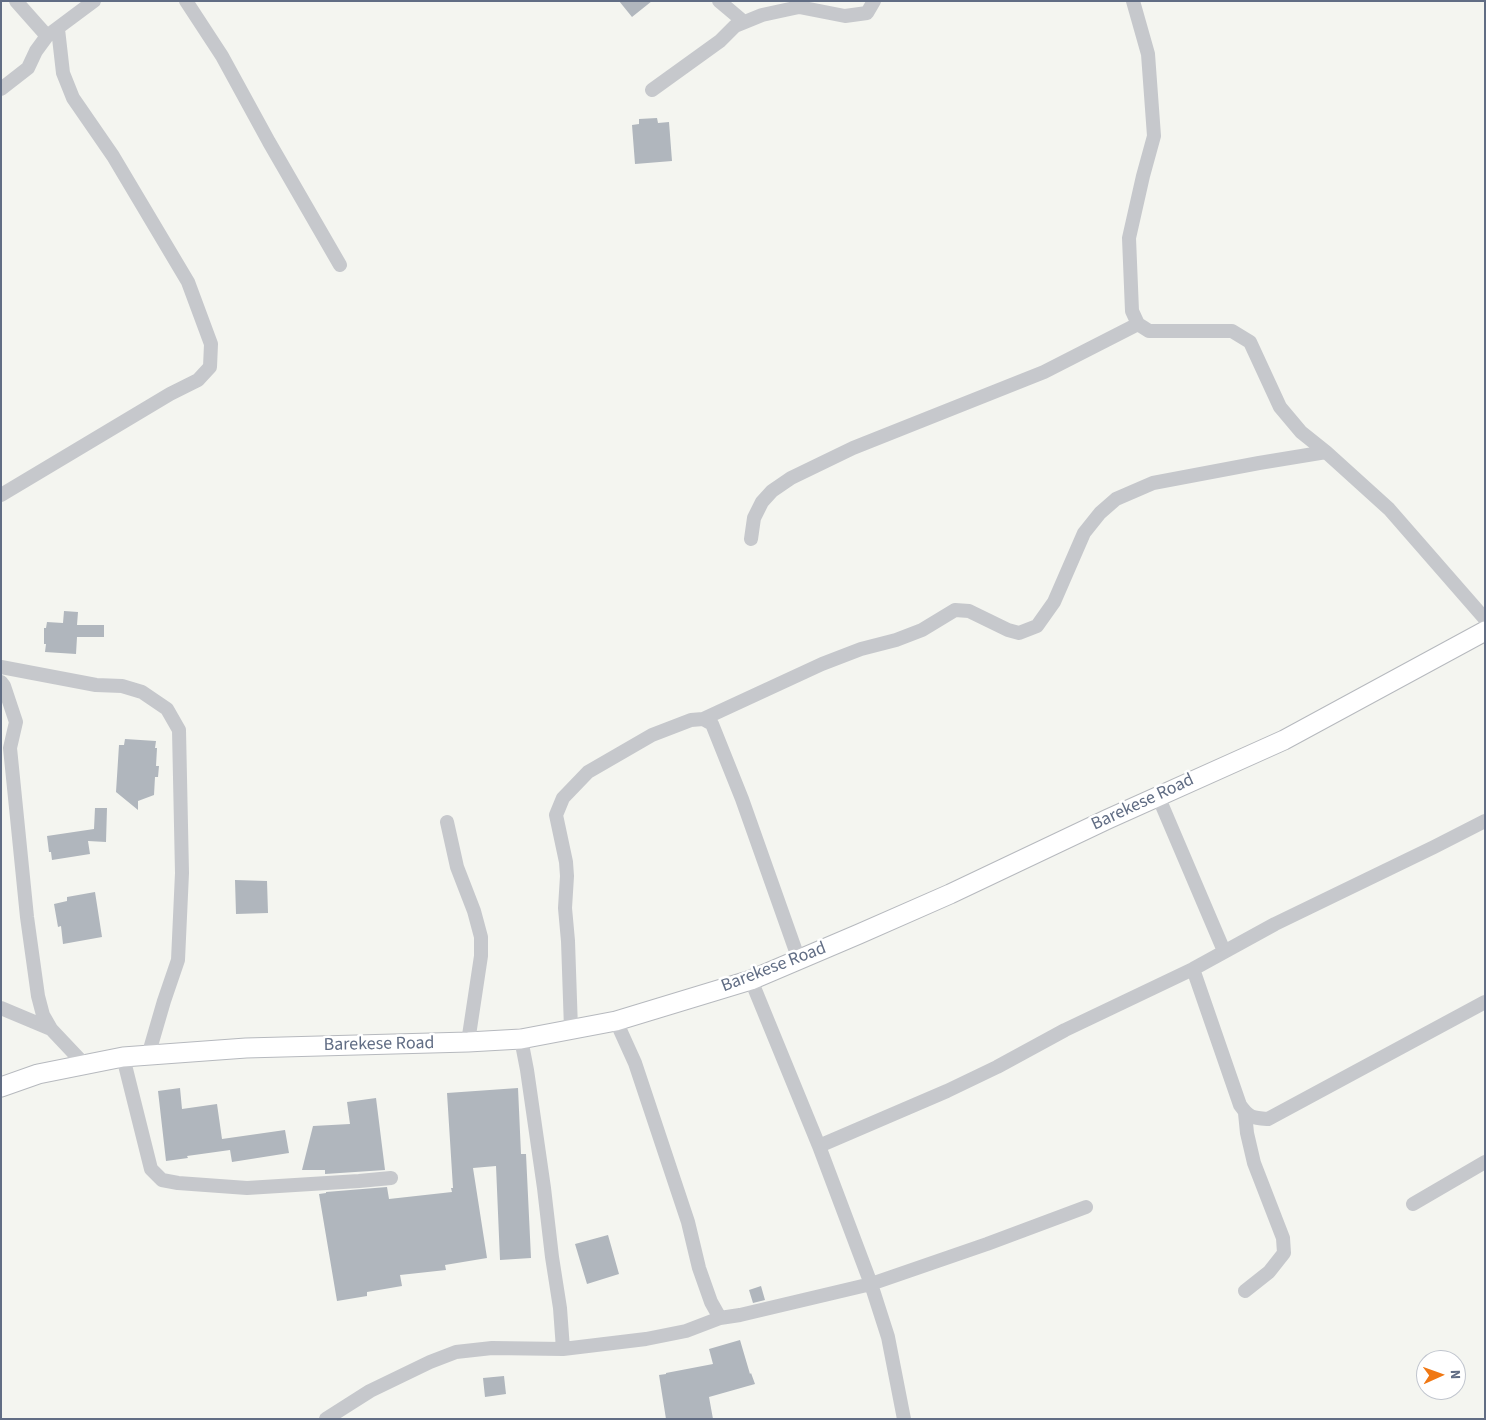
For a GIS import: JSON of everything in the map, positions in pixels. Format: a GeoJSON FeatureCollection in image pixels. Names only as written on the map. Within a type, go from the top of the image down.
{"type":"FeatureCollection","features":[{"type":"Feature","properties":{"kind":"main road","name":"Barekese Road"},"geometry":{"type":"LineString","coordinates":[[1,1087],[38,1074],[123,1057],[246,1048],[521,1039],[616,1021],[751,980],[950,894],[1158,796],[1284,740],[1485,632]]}},
{"type":"Feature","properties":{"kind":"street"},"geometry":{"type":"LineString","coordinates":[[1,495],[170,394],[198,380],[210,367],[211,344],[188,282],[113,156],[73,98],[63,73],[52,33],[16,1]]}},
{"type":"Feature","properties":{"kind":"street"},"geometry":{"type":"LineString","coordinates":[[1,89],[28,68],[36,51],[52,33],[94,1]]}},
{"type":"Feature","properties":{"kind":"street"},"geometry":{"type":"LineString","coordinates":[[186,1],[222,56],[340,266]]}},
{"type":"Feature","properties":{"kind":"street"},"geometry":{"type":"LineString","coordinates":[[719,1],[744,22]]}},
{"type":"Feature","properties":{"kind":"street"},"geometry":{"type":"LineString","coordinates":[[652,90],[720,41],[735,26],[744,22],[762,15],[799,7],[845,16],[867,13],[874,1]]}},
{"type":"Feature","properties":{"kind":"street"},"geometry":{"type":"LineString","coordinates":[[1133,1],[1148,54],[1154,136],[1129,238],[1132,311],[1138,324],[1149,332],[1232,331],[1250,342],[1280,407],[1301,432],[1389,509],[1485,619]]}},
{"type":"Feature","properties":{"kind":"street"},"geometry":{"type":"LineString","coordinates":[[751,539],[754,518],[762,502],[772,491],[791,478],[853,448],[1044,372],[1138,324]]}},
{"type":"Feature","properties":{"kind":"street"},"geometry":{"type":"LineString","coordinates":[[571,1029],[565,908],[567,876],[566,862],[556,815],[562,798],[588,772],[652,735],[691,720],[703,719],[822,664],[861,649],[896,640],[922,630],[955,610],[969,610],[1008,630],[1019,633],[1037,626],[1054,602],[1084,533],[1100,513],[1116,499],[1153,482],[1326,452]]}},
{"type":"Feature","properties":{"kind":"street"},"geometry":{"type":"LineString","coordinates":[[1,667],[96,685],[122,686],[142,692],[167,709],[179,730],[182,874],[178,960],[148,1056]]}},
{"type":"Feature","properties":{"kind":"street"},"geometry":{"type":"LineString","coordinates":[[1,682],[16,722],[10,748],[27,917],[38,996],[43,1015],[51,1029],[85,1065]]}},
{"type":"Feature","properties":{"kind":"street"},"geometry":{"type":"LineString","coordinates":[[703,719],[712,724],[742,799],[799,960]]}},
{"type":"Feature","properties":{"kind":"street"},"geometry":{"type":"LineString","coordinates":[[1158,796],[1224,951]]}},
{"type":"Feature","properties":{"kind":"street"},"geometry":{"type":"LineString","coordinates":[[819,1146],[947,1091],[997,1067],[1065,1030],[1193,969],[1275,924],[1485,821]]}},
{"type":"Feature","properties":{"kind":"street"},"geometry":{"type":"LineString","coordinates":[[447,822],[458,867],[481,937],[481,956],[468,1042]]}},
{"type":"Feature","properties":{"kind":"street"},"geometry":{"type":"LineString","coordinates":[[1193,969],[1240,1105],[1245,1113],[1253,1118],[1268,1119],[1485,1002]]}},
{"type":"Feature","properties":{"kind":"street"},"geometry":{"type":"LineString","coordinates":[[751,980],[819,1146],[870,1284],[888,1337],[904,1419]]}},
{"type":"Feature","properties":{"kind":"street"},"geometry":{"type":"LineString","coordinates":[[1,1008],[51,1029]]}},
{"type":"Feature","properties":{"kind":"street"},"geometry":{"type":"LineString","coordinates":[[616,1021],[635,1062],[688,1222],[699,1268],[720,1318]]}},
{"type":"Feature","properties":{"kind":"street"},"geometry":{"type":"LineString","coordinates":[[521,1039],[560,1308],[563,1349]]}},
{"type":"Feature","properties":{"kind":"street"},"geometry":{"type":"LineString","coordinates":[[123,1057],[150,1169],[162,1180],[247,1188],[391,1178]]}},
{"type":"Feature","properties":{"kind":"street"},"geometry":{"type":"LineString","coordinates":[[1245,1113],[1254,1163],[1283,1238],[1284,1253],[1269,1272],[1245,1291]]}},
{"type":"Feature","properties":{"kind":"street"},"geometry":{"type":"LineString","coordinates":[[1413,1204],[1485,1162]]}},
{"type":"Feature","properties":{"kind":"street"},"geometry":{"type":"LineString","coordinates":[[326,1419],[370,1391],[430,1362],[456,1352],[492,1348],[563,1349],[646,1339],[686,1331],[720,1318],[870,1284],[987,1244],[1086,1207]]}},
{"type":"Feature","properties":{"kind":"building"},"geometry":{"type":"Polygon","coordinates":[[[619,1],[652,1],[632,17],[619,1]]]}},
{"type":"Feature","properties":{"kind":"building"},"geometry":{"type":"Polygon","coordinates":[[[657,118],[658,123],[669,122],[672,161],[635,164],[632,125],[639,124],[639,119],[657,118]]]}},
{"type":"Feature","properties":{"kind":"building"},"geometry":{"type":"Polygon","coordinates":[[[64,611],[78,612],[77,625],[104,625],[104,637],[77,637],[76,654],[45,652],[44,628],[46,628],[47,622],[63,623],[64,611]]]}},
{"type":"Feature","properties":{"kind":"building"},"geometry":{"type":"Polygon","coordinates":[[[125,739],[156,741],[156,766],[159,766],[158,777],[155,777],[154,795],[138,801],[138,810],[116,792],[119,745],[124,745],[125,739]]]}},
{"type":"Feature","properties":{"kind":"building"},"geometry":{"type":"Polygon","coordinates":[[[95,808],[107,808],[106,842],[88,841],[90,854],[52,860],[47,836],[94,829],[95,808]]]}},
{"type":"Feature","properties":{"kind":"building"},"geometry":{"type":"Polygon","coordinates":[[[235,880],[267,881],[268,913],[236,914],[235,880]]]}},
{"type":"Feature","properties":{"kind":"building"},"geometry":{"type":"Polygon","coordinates":[[[95,892],[102,937],[63,944],[61,926],[58,927],[54,904],[67,901],[67,897],[95,892]]]}},
{"type":"Feature","properties":{"kind":"building"},"geometry":{"type":"Polygon","coordinates":[[[180,1088],[182,1109],[217,1104],[222,1139],[285,1130],[289,1153],[232,1162],[230,1150],[166,1161],[158,1091],[180,1088]]]}},
{"type":"Feature","properties":{"kind":"building"},"geometry":{"type":"Polygon","coordinates":[[[518,1088],[521,1154],[526,1154],[531,1258],[500,1260],[496,1166],[473,1168],[487,1258],[445,1265],[446,1270],[400,1275],[402,1286],[367,1292],[367,1296],[337,1301],[319,1194],[387,1187],[389,1199],[452,1192],[447,1093],[518,1088]]]}},
{"type":"Feature","properties":{"kind":"building"},"geometry":{"type":"Polygon","coordinates":[[[376,1098],[385,1170],[325,1174],[325,1170],[302,1170],[313,1126],[350,1124],[347,1102],[376,1098]]]}},
{"type":"Feature","properties":{"kind":"building"},"geometry":{"type":"Polygon","coordinates":[[[608,1235],[619,1274],[587,1284],[575,1244],[608,1235]]]}},
{"type":"Feature","properties":{"kind":"building"},"geometry":{"type":"Polygon","coordinates":[[[761,1286],[765,1300],[753,1303],[749,1290],[761,1286]]]}},
{"type":"Feature","properties":{"kind":"building"},"geometry":{"type":"Polygon","coordinates":[[[740,1340],[750,1374],[755,1384],[709,1397],[713,1419],[666,1419],[659,1375],[713,1364],[709,1349],[740,1340]]]}},
{"type":"Feature","properties":{"kind":"building"},"geometry":{"type":"Polygon","coordinates":[[[504,1376],[506,1394],[485,1397],[483,1378],[504,1376]]]}}]}
